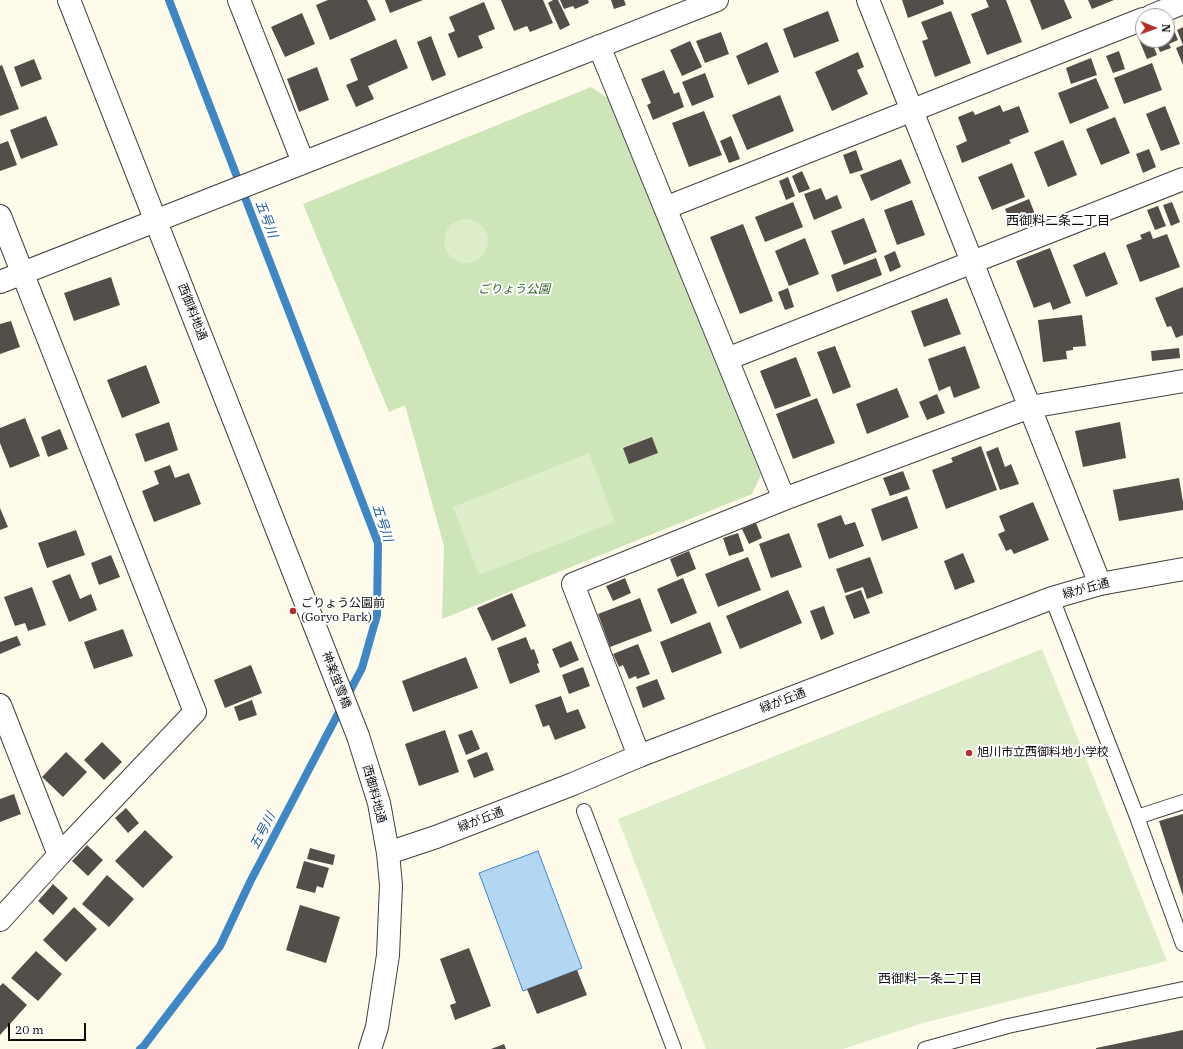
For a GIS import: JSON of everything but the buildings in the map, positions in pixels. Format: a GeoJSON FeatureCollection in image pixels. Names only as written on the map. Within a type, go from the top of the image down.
{"type":"FeatureCollection","features":[{"type":"Feature","properties":{"kind":"street","name":"西御料地通"},"geometry":{"type":"LineString","coordinates":[[69,0],[314,624]]}},
{"type":"Feature","properties":{"kind":"street"},"geometry":{"type":"LineString","coordinates":[[240,0],[303,162]]}},
{"type":"Feature","properties":{"kind":"street"},"geometry":{"type":"LineString","coordinates":[[0,282],[716,0]]}},
{"type":"Feature","properties":{"kind":"street"},"geometry":{"type":"LineString","coordinates":[[868,0],[1100,584]]}},
{"type":"Feature","properties":{"kind":"street"},"geometry":{"type":"LineString","coordinates":[[1171,8],[1183,3]]}},
{"type":"Feature","properties":{"kind":"street"},"geometry":{"type":"LineString","coordinates":[[665,208],[1135,22]]}},
{"type":"Feature","properties":{"kind":"street"},"geometry":{"type":"LineString","coordinates":[[599,46],[784,499]]}},
{"type":"Feature","properties":{"kind":"street"},"geometry":{"type":"LineString","coordinates":[[727,358],[1183,178]]}},
{"type":"Feature","properties":{"kind":"street"},"geometry":{"type":"LineString","coordinates":[[0,216],[195,712],[58,856],[0,920]]}},
{"type":"Feature","properties":{"kind":"street"},"geometry":{"type":"LineString","coordinates":[[639,756],[573,584],[784,499],[1030,407],[1183,381]]}},
{"type":"Feature","properties":{"kind":"street","name":"緑が丘通"},"geometry":{"type":"LineString","coordinates":[[388,853],[436,837],[639,756],[1052,598],[1100,584],[1183,569]]}},
{"type":"Feature","properties":{"kind":"street","name":"神楽蛍雪橋"},"geometry":{"type":"LineString","coordinates":[[314,624],[358,736]]}},
{"type":"Feature","properties":{"kind":"street"},"geometry":{"type":"LineString","coordinates":[[0,705],[58,856]]}},
{"type":"Feature","properties":{"kind":"street","name":"西御料地通"},"geometry":{"type":"LineString","coordinates":[[358,736],[378,803],[388,853],[391,885],[388,955],[377,1027],[370,1049]]}},
{"type":"Feature","properties":{"kind":"lane"},"geometry":{"type":"LineString","coordinates":[[1052,598],[1137,817],[1183,944]]}},
{"type":"Feature","properties":{"kind":"lane"},"geometry":{"type":"LineString","coordinates":[[1137,817],[1183,802]]}},
{"type":"Feature","properties":{"kind":"lane"},"geometry":{"type":"LineString","coordinates":[[584,811],[674,1049]]}},
{"type":"Feature","properties":{"kind":"lane"},"geometry":{"type":"LineString","coordinates":[[925,1049],[1008,1026],[1183,990]]}},
{"type":"Feature","properties":{"kind":"green space","name":"ごりょう公園"},"geometry":{"type":"Polygon","coordinates":[[[591,87],[608,98],[761,475],[752,494],[442,619],[444,546],[405,405],[389,412],[303,204],[591,87]]]}},
{"type":"Feature","properties":{"kind":"green space"},"geometry":{"type":"Polygon","coordinates":[[[462,219],[470,219],[475,220],[482,225],[487,232],[487,250],[482,257],[475,262],[462,263],[454,260],[447,253],[444,245],[444,237],[447,229],[454,222],[462,219]]]}},
{"type":"Feature","properties":{"kind":"green space"},"geometry":{"type":"Polygon","coordinates":[[[589,453],[615,522],[479,575],[453,507],[589,453]]]}},
{"type":"Feature","properties":{"kind":"green space","name":"旭川市立西御料地小学校"},"geometry":{"type":"Polygon","coordinates":[[[1042,649],[1167,961],[923,1023],[843,1049],[706,1049],[618,819],[1042,649]]]}},
{"type":"Feature","properties":{"kind":"water"},"geometry":{"type":"Polygon","coordinates":[[[538,851],[582,968],[523,991],[479,873],[538,851]]]}},
{"type":"Feature","properties":{"kind":"waterway","name":"五号川"},"geometry":{"type":"LineString","coordinates":[[140,1049],[220,946],[250,882],[362,668],[377,615],[378,543],[169,0]]}},
{"type":"Feature","properties":{"kind":"place","name":"ごりょう公園前 (Goryo Park)"},"geometry":{"type":"Point","coordinates":[293,611]}},
{"type":"Feature","properties":{"kind":"place","name":"旭川市立西御料地小学校"},"geometry":{"type":"Point","coordinates":[969,753]}},
{"type":"Feature","properties":{"kind":"district","name":"西御料二条二丁目"},"geometry":{"type":"Point","coordinates":[1058,221]}},
{"type":"Feature","properties":{"kind":"district","name":"西御料一条二丁目"},"geometry":{"type":"Point","coordinates":[930,979]}}]}
